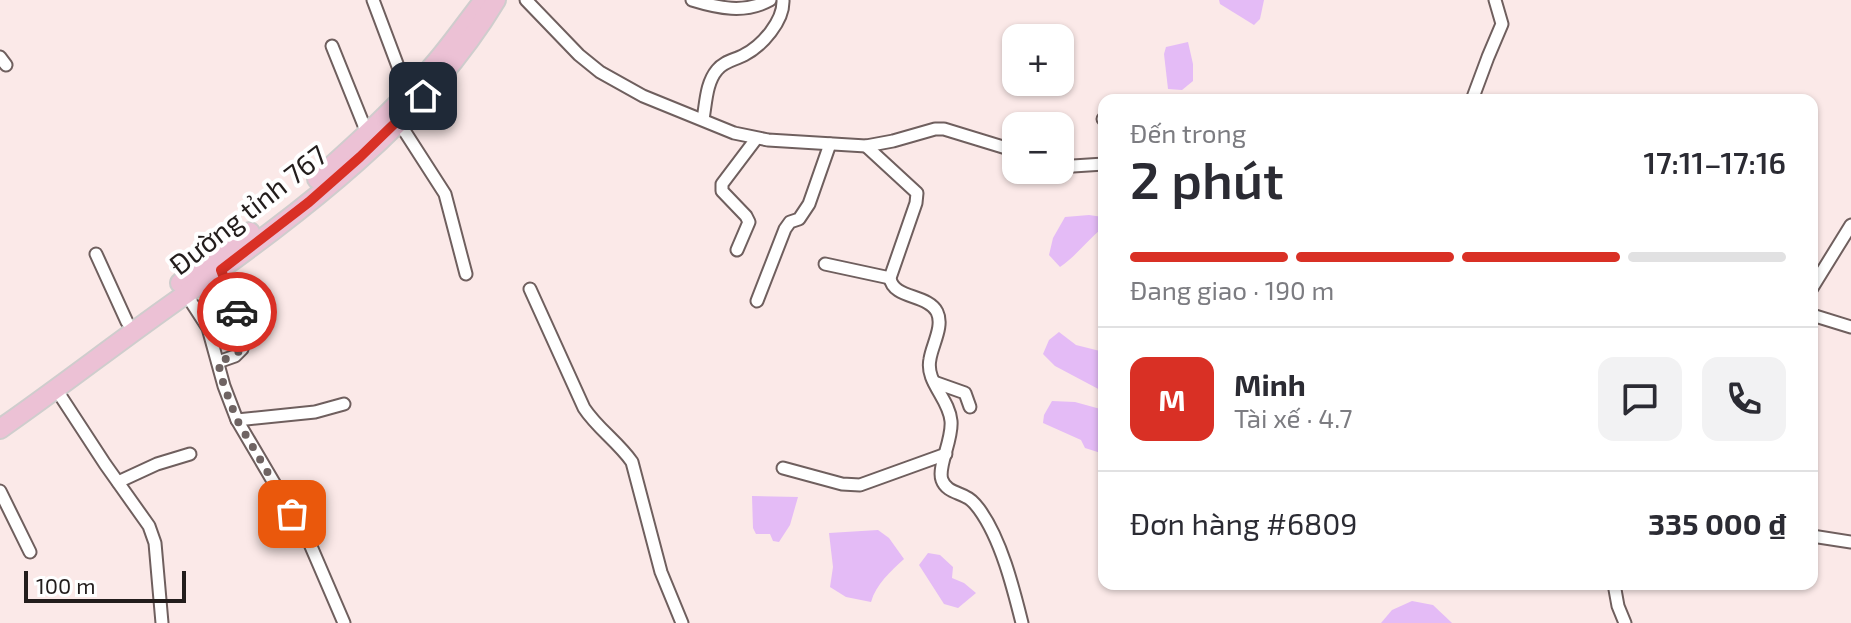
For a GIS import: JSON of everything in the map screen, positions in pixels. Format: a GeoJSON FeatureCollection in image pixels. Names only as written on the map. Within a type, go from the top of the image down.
{"type":"FeatureCollection","features":[{"type":"Feature","properties":{"kind":"main road","name":"Đường tỉnh 767"},"geometry":{"type":"LineString","coordinates":[[0,417],[288,205],[408,93],[443,54],[484,0]]}},
{"type":"Feature","properties":{"kind":"main road","name":"Đường tỉnh 767"},"geometry":{"type":"LineString","coordinates":[[0,429],[221,270],[309,202],[398,121],[450,64],[481,25],[496,0]]}},
{"type":"Feature","properties":{"kind":"street"},"geometry":{"type":"LineString","coordinates":[[373,0],[408,93]]}},
{"type":"Feature","properties":{"kind":"street"},"geometry":{"type":"LineString","coordinates":[[526,0],[579,55],[600,72],[643,96],[734,133],[756,139],[866,146],[944,129],[1002,146]]}},
{"type":"Feature","properties":{"kind":"street"},"geometry":{"type":"LineString","coordinates":[[692,0],[747,9],[770,0]]}},
{"type":"Feature","properties":{"kind":"street"},"geometry":{"type":"LineString","coordinates":[[703,119],[708,89],[718,68],[753,50],[765,38],[780,18],[783,0]]}},
{"type":"Feature","properties":{"kind":"street"},"geometry":{"type":"LineString","coordinates":[[1474,94],[1502,24],[1495,0]]}},
{"type":"Feature","properties":{"kind":"street"},"geometry":{"type":"LineString","coordinates":[[332,46],[367,133]]}},
{"type":"Feature","properties":{"kind":"street"},"geometry":{"type":"LineString","coordinates":[[398,121],[445,194],[466,274]]}},
{"type":"Feature","properties":{"kind":"street"},"geometry":{"type":"LineString","coordinates":[[737,250],[749,222],[722,191],[722,184],[756,139]]}},
{"type":"Feature","properties":{"kind":"street"},"geometry":{"type":"LineString","coordinates":[[757,301],[785,229],[790,222],[799,219],[809,204],[830,144]]}},
{"type":"Feature","properties":{"kind":"street"},"geometry":{"type":"LineString","coordinates":[[866,146],[917,193],[890,278],[891,284],[927,302],[939,315],[929,372],[951,417],[951,436],[941,471],[943,483],[952,492],[968,497],[980,510],[1005,562],[1022,623]]}},
{"type":"Feature","properties":{"kind":"street"},"geometry":{"type":"LineString","coordinates":[[1074,166],[1098,164]]}},
{"type":"Feature","properties":{"kind":"street"},"geometry":{"type":"LineString","coordinates":[[1818,278],[1851,225]]}},
{"type":"Feature","properties":{"kind":"street"},"geometry":{"type":"LineString","coordinates":[[96,254],[127,322]]}},
{"type":"Feature","properties":{"kind":"street"},"geometry":{"type":"LineString","coordinates":[[825,264],[890,278]]}},
{"type":"Feature","properties":{"kind":"street"},"geometry":{"type":"LineString","coordinates":[[218,362],[235,356],[242,349],[245,333],[221,270]]}},
{"type":"Feature","properties":{"kind":"street"},"geometry":{"type":"LineString","coordinates":[[530,289],[584,408],[632,462],[661,572],[682,623]]}},
{"type":"Feature","properties":{"kind":"street"},"geometry":{"type":"LineString","coordinates":[[186,294],[208,328],[237,420],[310,544],[344,623]]}},
{"type":"Feature","properties":{"kind":"street"},"geometry":{"type":"LineString","coordinates":[[1818,317],[1851,327]]}},
{"type":"Feature","properties":{"kind":"street"},"geometry":{"type":"LineString","coordinates":[[933,382],[965,393],[970,407]]}},
{"type":"Feature","properties":{"kind":"street"},"geometry":{"type":"LineString","coordinates":[[56,389],[149,526],[155,543],[162,623]]}},
{"type":"Feature","properties":{"kind":"street"},"geometry":{"type":"LineString","coordinates":[[237,420],[315,412],[344,404]]}},
{"type":"Feature","properties":{"kind":"street"},"geometry":{"type":"LineString","coordinates":[[118,482],[157,464],[190,454]]}},
{"type":"Feature","properties":{"kind":"street"},"geometry":{"type":"LineString","coordinates":[[783,468],[842,484],[860,485],[946,454]]}},
{"type":"Feature","properties":{"kind":"street"},"geometry":{"type":"LineString","coordinates":[[0,491],[30,552]]}},
{"type":"Feature","properties":{"kind":"street"},"geometry":{"type":"LineString","coordinates":[[1818,537],[1851,542]]}},
{"type":"Feature","properties":{"kind":"street"},"geometry":{"type":"LineString","coordinates":[[1615,590],[1625,623]]}},
{"type":"Feature","properties":{"kind":"shaded area"},"geometry":{"type":"Polygon","coordinates":[[[1219,0],[1264,0],[1260,19],[1254,25],[1220,4],[1219,0]]]}},
{"type":"Feature","properties":{"kind":"shaded area"},"geometry":{"type":"Polygon","coordinates":[[[1188,42],[1193,81],[1182,90],[1168,89],[1166,47],[1188,42]]]}},
{"type":"Feature","properties":{"kind":"shaded area"},"geometry":{"type":"Polygon","coordinates":[[[1098,216],[1098,232],[1060,267],[1049,255],[1053,238],[1065,217],[1098,216]]]}},
{"type":"Feature","properties":{"kind":"shaded area"},"geometry":{"type":"Polygon","coordinates":[[[1059,332],[1076,345],[1098,350],[1098,389],[1055,366],[1043,354],[1049,340],[1059,332]]]}},
{"type":"Feature","properties":{"kind":"shaded area"},"geometry":{"type":"Polygon","coordinates":[[[1052,401],[1075,402],[1098,408],[1098,452],[1085,448],[1081,440],[1043,423],[1052,401]]]}},
{"type":"Feature","properties":{"kind":"shaded area"},"geometry":{"type":"Polygon","coordinates":[[[752,496],[798,497],[790,525],[779,542],[773,541],[770,534],[756,534],[752,496]]]}},
{"type":"Feature","properties":{"kind":"shaded area"},"geometry":{"type":"Polygon","coordinates":[[[878,530],[889,538],[904,559],[880,584],[871,602],[846,597],[830,587],[833,567],[829,533],[878,530]]]}},
{"type":"Feature","properties":{"kind":"shaded area"},"geometry":{"type":"Polygon","coordinates":[[[928,553],[940,555],[953,567],[952,578],[976,593],[958,608],[944,604],[919,565],[928,553]]]}},
{"type":"Feature","properties":{"kind":"shaded area"},"geometry":{"type":"Polygon","coordinates":[[[1412,601],[1433,605],[1452,623],[1381,623],[1392,610],[1412,601]]]}},
{"type":"Feature","properties":{"kind":"way so far"},"geometry":{"type":"LineString","coordinates":[[237,312],[245,333],[244,341],[242,349],[235,356],[218,362],[224,386],[237,420],[292,514]]}},
{"type":"Feature","properties":{"kind":"route"},"geometry":{"type":"LineString","coordinates":[[237,312],[221,270],[309,202],[423,96]]}}]}
